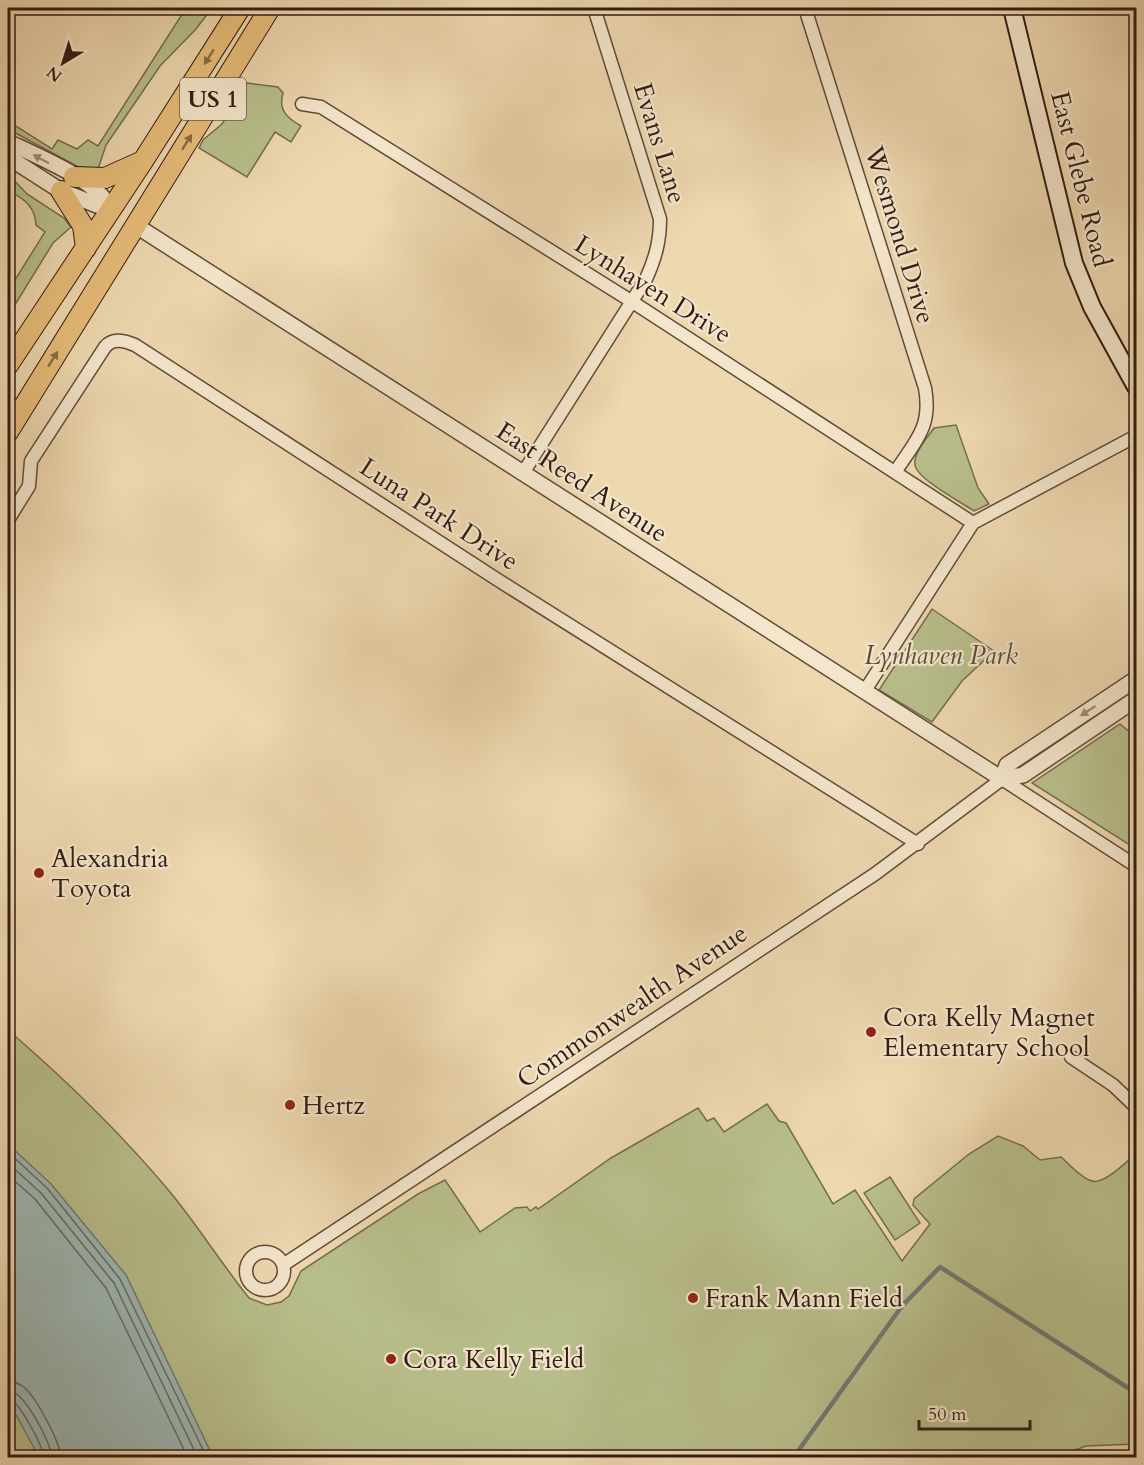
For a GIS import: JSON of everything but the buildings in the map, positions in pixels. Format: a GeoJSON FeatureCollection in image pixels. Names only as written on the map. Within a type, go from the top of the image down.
{"type":"FeatureCollection","features":[{"type":"Feature","properties":{"kind":"highway","name":"US 1"},"geometry":{"type":"LineString","coordinates":[[8,432],[107,272],[143,161],[240,8]]}},
{"type":"Feature","properties":{"kind":"highway","name":"US 1"},"geometry":{"type":"LineString","coordinates":[[8,365],[90,242],[126,211],[270,8]]}},
{"type":"Feature","properties":{"kind":"highway"},"geometry":{"type":"LineString","coordinates":[[126,211],[113,228],[90,242],[68,184],[105,178],[143,161]]}},
{"type":"Feature","properties":{"kind":"highway"},"geometry":{"type":"LineString","coordinates":[[107,272],[113,228]]}},
{"type":"Feature","properties":{"kind":"main road","name":"East Glebe Road"},"geometry":{"type":"LineString","coordinates":[[1012,8],[1077,273],[1092,307],[1137,387]]}},
{"type":"Feature","properties":{"kind":"street","name":"Evans Lane"},"geometry":{"type":"LineString","coordinates":[[523,473],[646,279],[657,256],[660,219],[594,8]]}},
{"type":"Feature","properties":{"kind":"street","name":"Wesmond Drive"},"geometry":{"type":"LineString","coordinates":[[805,8],[926,396],[926,422],[896,471]]}},
{"type":"Feature","properties":{"kind":"street","name":"Lynhaven Drive"},"geometry":{"type":"LineString","coordinates":[[302,104],[321,107],[631,301],[973,523]]}},
{"type":"Feature","properties":{"kind":"street","name":"East Reed Avenue"},"geometry":{"type":"LineString","coordinates":[[8,142],[68,184]]}},
{"type":"Feature","properties":{"kind":"street","name":"East Reed Avenue"},"geometry":{"type":"LineString","coordinates":[[8,157],[68,184],[103,195],[523,473],[1002,779]]}},
{"type":"Feature","properties":{"kind":"street","name":"Luna Park Drive"},"geometry":{"type":"LineString","coordinates":[[8,520],[29,486],[31,461],[105,346],[114,340],[125,341],[165,363],[498,580],[918,844]]}},
{"type":"Feature","properties":{"kind":"street"},"geometry":{"type":"LineString","coordinates":[[864,692],[973,523],[1137,435]]}},
{"type":"Feature","properties":{"kind":"street","name":"Commonwealth Avenue"},"geometry":{"type":"LineString","coordinates":[[1002,779],[1007,765],[1137,679]]}},
{"type":"Feature","properties":{"kind":"street","name":"Commonwealth Avenue"},"geometry":{"type":"LineString","coordinates":[[283,1265],[703,989],[918,844],[1002,779],[1023,775],[1137,699]]}},
{"type":"Feature","properties":{"kind":"street"},"geometry":{"type":"LineString","coordinates":[[1002,779],[1137,866]]}},
{"type":"Feature","properties":{"kind":"street"},"geometry":{"type":"LineString","coordinates":[[1071,1057],[1113,1085],[1137,1107]]}},
{"type":"Feature","properties":{"kind":"green space"},"geometry":{"type":"Polygon","coordinates":[[[186,8],[212,8],[196,29],[160,66],[106,145],[97,172],[84,170],[8,129],[8,121],[52,149],[58,140],[77,149],[88,140],[98,146],[186,8]]]}},
{"type":"Feature","properties":{"kind":"green space"},"geometry":{"type":"Polygon","coordinates":[[[247,83],[278,87],[283,93],[282,104],[285,113],[301,126],[291,142],[275,132],[247,177],[199,148],[203,140],[222,124],[247,83]]]}},
{"type":"Feature","properties":{"kind":"green space"},"geometry":{"type":"Polygon","coordinates":[[[8,174],[27,194],[64,218],[71,227],[53,243],[8,316],[8,291],[45,232],[36,225],[33,212],[27,203],[8,190],[8,174]]]}},
{"type":"Feature","properties":{"kind":"green space"},"geometry":{"type":"Polygon","coordinates":[[[956,425],[978,488],[989,504],[974,511],[923,477],[915,465],[919,450],[934,428],[956,425]]]}},
{"type":"Feature","properties":{"kind":"green space","name":"Lynhaven Park"},"geometry":{"type":"Polygon","coordinates":[[[932,609],[994,651],[962,681],[932,722],[879,690],[932,609]]]}},
{"type":"Feature","properties":{"kind":"green space"},"geometry":{"type":"Polygon","coordinates":[[[1120,724],[1136,737],[1136,849],[1032,783],[1120,724]]]}},
{"type":"Feature","properties":{"kind":"green space"},"geometry":{"type":"Polygon","coordinates":[[[8,1030],[72,1087],[132,1148],[180,1205],[249,1298],[267,1305],[281,1302],[289,1296],[301,1271],[418,1194],[445,1180],[480,1232],[515,1208],[527,1207],[530,1211],[536,1207],[538,1209],[611,1158],[698,1108],[707,1121],[714,1118],[724,1132],[767,1104],[779,1121],[786,1123],[833,1204],[855,1190],[902,1261],[930,1224],[913,1205],[914,1199],[969,1154],[998,1136],[1023,1146],[1040,1160],[1061,1157],[1079,1174],[1092,1181],[1109,1176],[1136,1153],[1136,1301],[1129,1315],[1136,1330],[1136,1444],[1086,1446],[1054,1458],[8,1457],[8,1030]]]}},
{"type":"Feature","properties":{"kind":"green space"},"geometry":{"type":"Polygon","coordinates":[[[890,1177],[920,1223],[895,1240],[864,1193],[890,1177]]]}},
{"type":"Feature","properties":{"kind":"water"},"geometry":{"type":"Polygon","coordinates":[[[8,1144],[51,1184],[126,1275],[213,1457],[39,1457],[8,1400],[8,1144]]]}},
{"type":"Feature","properties":{"kind":"waterway"},"geometry":{"type":"LineString","coordinates":[[793,1458],[902,1306],[940,1267],[1136,1393]]}},
{"type":"Feature","properties":{"kind":"place","name":"Alexandria Toyota"},"geometry":{"type":"Point","coordinates":[39,873]}},
{"type":"Feature","properties":{"kind":"place","name":"Cora Kelly Magnet Elementary School"},"geometry":{"type":"Point","coordinates":[871,1032]}},
{"type":"Feature","properties":{"kind":"place","name":"Hertz"},"geometry":{"type":"Point","coordinates":[290,1105]}},
{"type":"Feature","properties":{"kind":"place","name":"Frank Mann Field"},"geometry":{"type":"Point","coordinates":[693,1298]}},
{"type":"Feature","properties":{"kind":"place","name":"Cora Kelly Field"},"geometry":{"type":"Point","coordinates":[391,1359]}}]}
